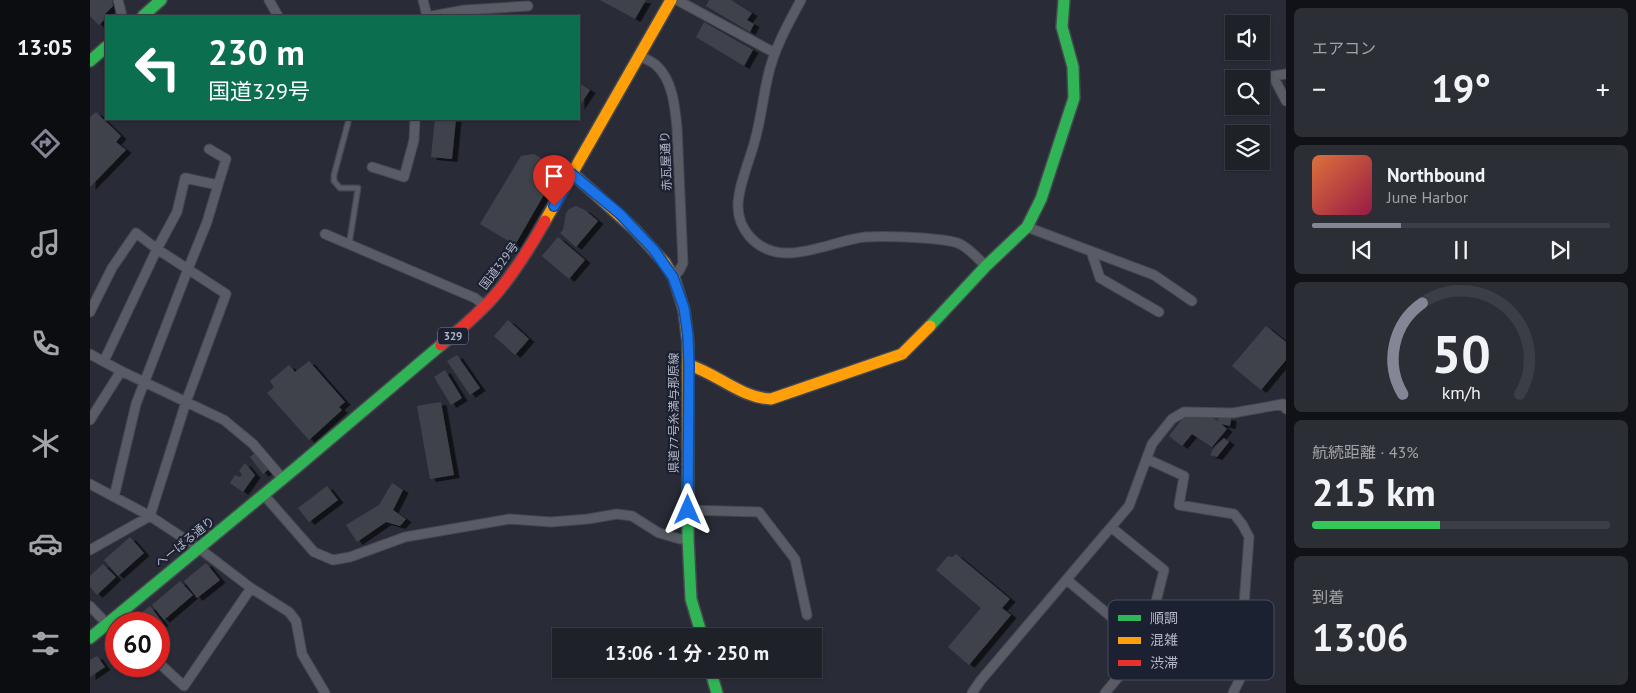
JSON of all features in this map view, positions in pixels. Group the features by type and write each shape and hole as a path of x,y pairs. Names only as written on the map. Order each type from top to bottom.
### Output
{"main road":[{"path":"143,15 162,0"},
{"name":"国道329号","path":"298,467 445,342 485,306 504,284 532,244 671,0"},
{"path":"689,365 708,372 761,399 771,398 888,360 902,354 909,348 986,266 1027,227 1041,198 1074,98 1073,67 1062,27 1064,0"},
{"path":"90,60 105,48"},
{"name":"県道77号糸満与那原線","path":"572,174 620,214 654,250 673,277 684,308 688,336 689,365 688,538 691,599 700,628"},
{"name":"へーばる通り","path":"127,612 298,467"},
{"name":"へーばる通り","path":"90,638 105,628"},
{"path":"713,678 717,693"}],"street":[{"path":"118,0 122,15"},
{"path":"269,0 277,15"},
{"path":"423,0 427,15"},
{"path":"677,0 776,52"},
{"path":"801,0 784,32 768,76 757,136 738,205 742,227 752,239 775,252 800,253 863,237 880,236 945,240 958,243 969,249 986,266"},
{"path":"438,15 465,10 528,6"},
{"name":"赤瓦屋通り","path":"640,56 655,64 661,71 674,106 677,128 682,263 679,271 673,277"},
{"path":"1286,74 1273,76 1286,101"},
{"path":"372,167 404,177 414,140 415,120"},
{"path":"114,497 136,404 208,222 226,159 209,149"},
{"path":"104,361 157,249 177,212 185,178 218,185"},
{"path":"1027,227 1154,275 1192,301"},
{"path":"90,312 112,268 136,233 226,294 186,402 150,516 90,550"},
{"path":"326,234 475,298 485,306"},
{"path":"1091,251 1100,278 1159,312"},
{"path":"90,354 121,371 224,420 253,444 283,480"},
{"path":"90,420 121,371"},
{"path":"972,693 1129,506 1152,444 1172,418 1184,412 1233,413 1283,404 1286,409"},
{"path":"1147,459 1184,476 1179,506 1234,514 1242,524 1249,537 1244,600"},
{"path":"90,484 150,516 200,549 251,588 290,612 296,621 302,654 325,693"},
{"path":"264,495 314,552 332,560 350,557 405,537 510,519 551,522 617,514 632,516 659,533 680,539 688,538"},
{"path":"688,510 759,512 795,560 807,615"},
{"path":"1112,528 1164,570 1156,600"},
{"path":"1067,580 1108,614"},
{"path":"170,673 184,686 251,588"},
{"path":"90,606 105,616"},
{"path":"1105,693 1116,680"},
{"path":"1233,693 1240,680"}],"lane":[{"path":"349,245 358,188 340,188 334,181 334,175 350,120"}],"building":[{"path":"90,0 112,0 113,6 105,14 105,19 99,25 90,16"},
{"path":"600,0 646,0 635,19"},
{"path":"709,0 731,0 752,13 747,20 754,24 750,32 706,6"},
{"path":"704,22 753,50 744,66 696,37"},
{"path":"580,84 590,90 580,105"},
{"path":"96,112 121,136 116,142 126,150 90,187 90,117"},
{"path":"435,120 456,120 452,159 431,157"},
{"path":"534,154 548,162 554,177 515,245 480,224 521,156"},
{"path":"576,206 585,210 598,221 576,247 560,233 563,230 566,213 569,209"},
{"path":"558,237 585,260 569,279 542,256"},
{"path":"508,320 529,339 515,355 494,336"},
{"path":"1266,326 1286,342 1286,360 1261,390 1232,366"},
{"path":"457,355 480,388 470,395 447,361"},
{"path":"309,361 345,402 339,407 342,410 309,440 267,393 274,387 270,381 289,365 295,372"},
{"path":"445,370 462,398 451,405 434,377"},
{"path":"441,402 454,475 430,479 417,406"},
{"path":"1212,417 1219,422 1217,419 1224,417 1231,418 1231,420 1230,426 1221,424 1227,429 1212,447 1192,434 1182,446 1169,436 1183,418"},
{"path":"1224,438 1229,442 1217,457 1210,455 1215,446"},
{"path":"256,452 269,469 263,474 250,457"},
{"path":"245,463 255,475 243,492 230,483 235,475 240,477 242,474 239,471"},
{"path":"392,483 403,490 393,510 406,519 400,526 386,522 357,542 346,525 379,505"},
{"path":"327,486 338,500 309,522 298,508"},
{"path":"130,537 144,553 118,576 104,560"},
{"path":"956,554 1010,599 1002,608 1011,615 969,665 948,647 981,608 936,570 948,556 952,557"},
{"path":"206,563 220,580 197,598 184,581"},
{"path":"103,564 116,577 97,595 90,587 90,576"},
{"path":"180,581 193,595 170,615 170,612 158,612 152,605"},
{"path":"150,606 155,612 143,612"},
{"path":"97,656 105,667 90,677 90,660"}],"traffic: fast":[{"path":"144,15 161,0"},
{"path":"930,326 986,266 1027,227 1041,199 1074,98 1073,67 1062,27 1064,0"},
{"path":"90,61 105,48"},
{"path":"90,638 441,345"},
{"path":"688,474 688,538 691,599 700,628"},
{"path":"713,678 717,693"}],"traffic: slow":[{"path":"545,221 671,0"},
{"path":"572,173 634,229 665,263 674,278 684,310 688,343 688,474"},
{"path":"689,365 750,395 771,399 902,354 930,326"}],"traffic: jam":[{"path":"441,345 494,297 525,255 545,221"}],"route":[{"path":"554,206 572,174 620,214 654,250 673,277 684,308 688,336 688,510"}]}
